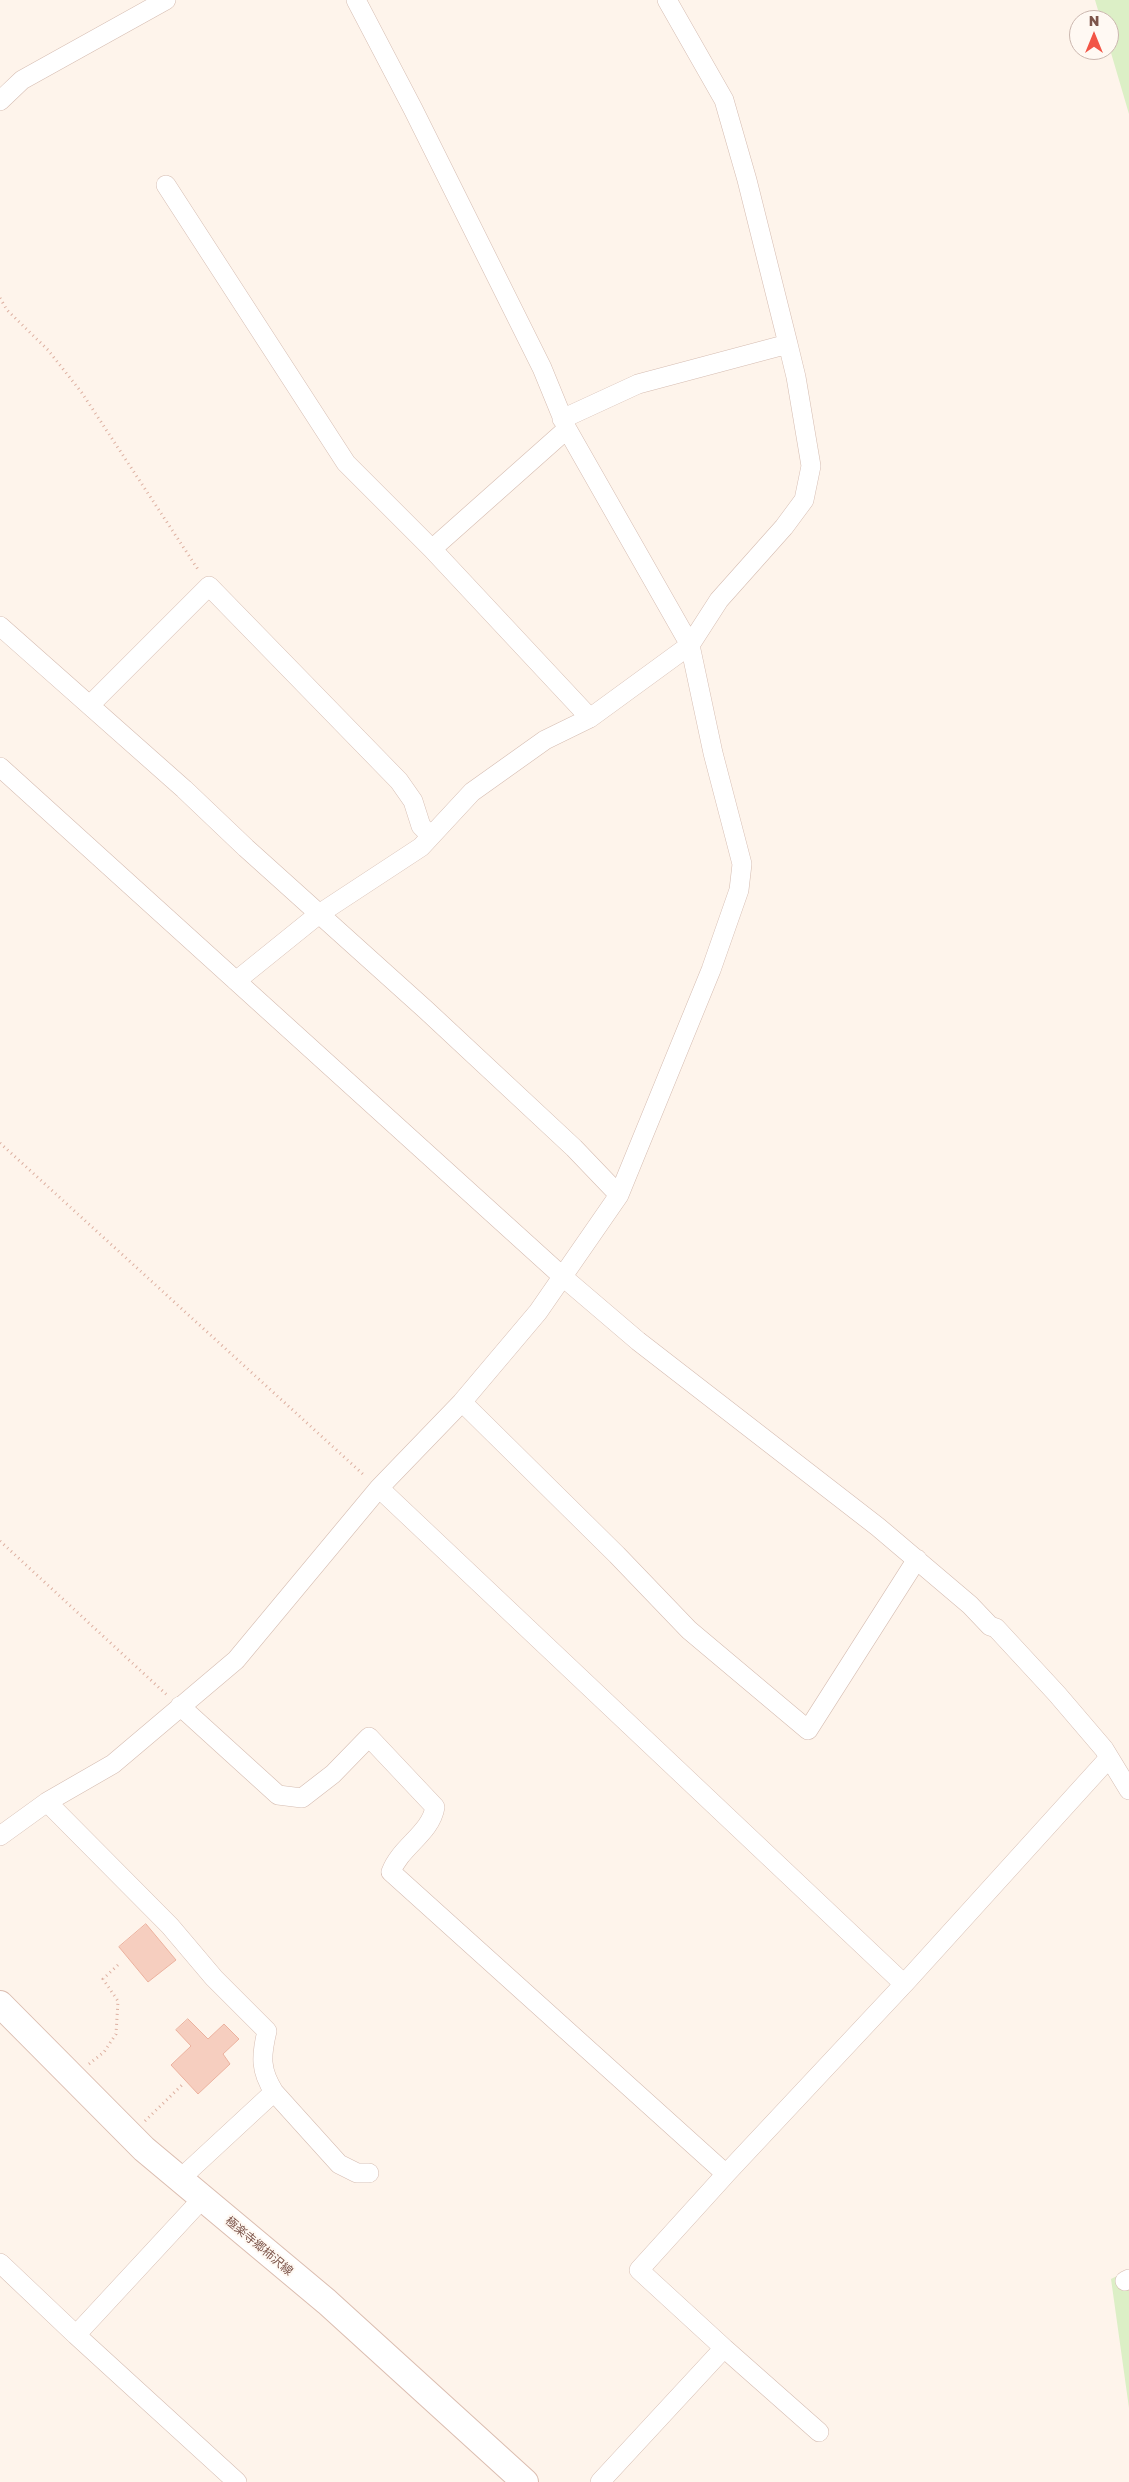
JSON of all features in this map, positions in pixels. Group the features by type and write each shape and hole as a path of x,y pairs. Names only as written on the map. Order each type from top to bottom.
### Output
{"main road":[{"name":"極楽寺郷柿沢線","path":"0,2004 130,2135 202,2199 334,2308 525,2482"}],"street":[{"path":"0,101 22,80 166,0"},
{"path":"0,1836 47,1802 113,1764 236,1660 379,1488 462,1402 538,1312 619,1195 711,970 739,890 742,864 712,753 690,646 565,424 542,368 418,118 356,0"},
{"path":"236,981 320,914 421,847 472,792 545,740 590,718 690,646 720,600 784,528 804,500 811,466 796,376 747,180 724,100 667,0"},
{"path":"166,185 346,463 432,549 590,718"},
{"path":"432,549 565,424 638,384 788,344"},
{"path":"90,705 209,586 399,781 413,801 421,826 431,836"},
{"path":"0,626 320,914 574,1148 619,1195"},
{"path":"0,767 563,1278 638,1341 740,1418 917,1559 970,1605 990,1626 996,1628 1057,1694 1104,1749 1129,1790"},
{"path":"462,1402 617,1555 689,1630 808,1730 917,1559"},
{"path":"379,1488 904,1984"},
{"path":"180,1706 278,1795 302,1798 333,1774 369,1737 435,1807 433,1818 396,1860 391,1872 726,2174"},
{"path":"819,2432 639,2270 904,1984 1108,1758"},
{"path":"47,1802 170,1926 214,1978 267,2032 261,2056 267,2082 274,2092 339,2164 358,2173 369,2173"},
{"path":"180,2179 274,2092"},
{"path":"76,2335 202,2199"},
{"path":"0,2263 236,2482"},
{"path":"600,2482 724,2348"}],"path":[{"path":"0,298 7,310 48,350 82,393 209,586"},
{"path":"0,1143 379,1488"},
{"path":"0,1541 180,1706"},
{"path":"72,2077 104,2052 116,2034 118,2001 103,1979 119,1964"},
{"path":"130,2135 182,2085"}],"green space":[{"path":"1095,0 1129,0 1129,114 1113,60 1119,60 1119,10 1098,10"},
{"path":"1129,2270 1129,2408 1111,2279"}],"building":[{"path":"146,1924 176,1960 148,1982 119,1947"},
{"path":"188,2019 208,2039 224,2024 239,2039 223,2054 230,2064 198,2094 171,2065 191,2046 176,2030"}]}
